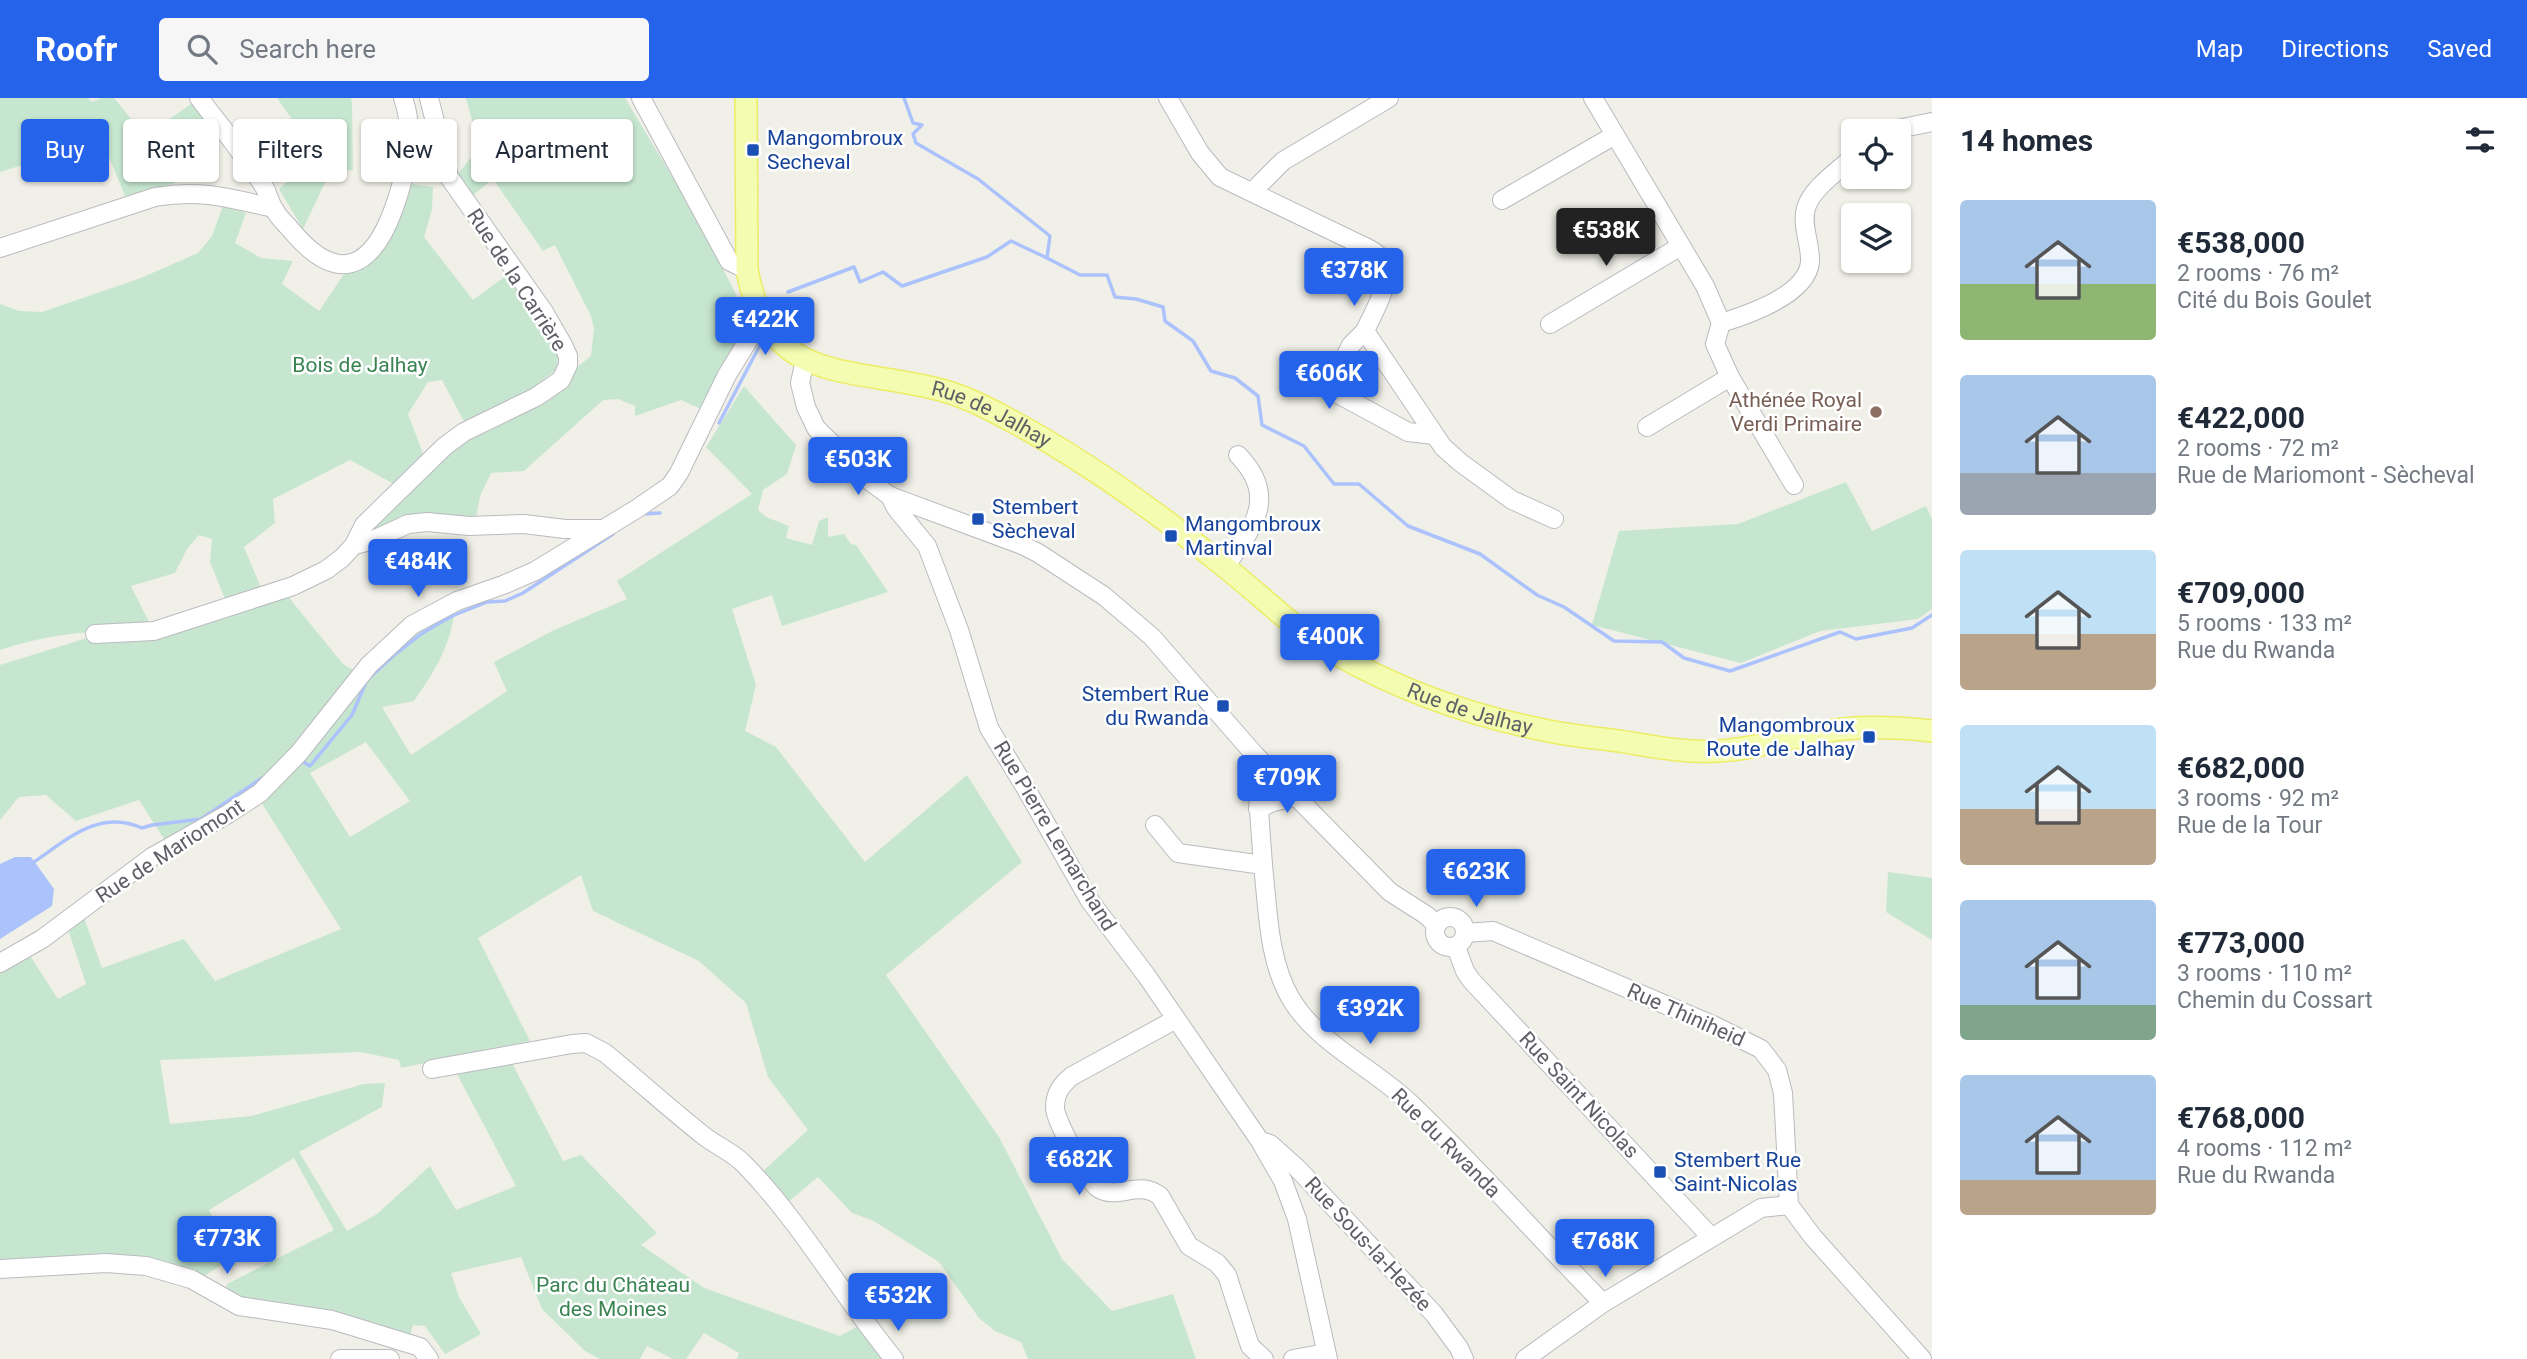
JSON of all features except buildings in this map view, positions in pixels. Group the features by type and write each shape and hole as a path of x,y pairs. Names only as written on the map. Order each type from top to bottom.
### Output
{"main road":[{"name":"Rue de Jalhay","path":"746,98 747,270 751,294 762,318 779,342 806,359 835,371 936,388 980,405 1093,470 1225,567 1301,630 1378,676 1461,708 1545,731 1686,752 1721,751 1864,727 1932,731"}],"street":[{"path":"199,98 265,187 273,208 305,247 320,258 342,265 364,257 377,243 388,224 402,184 409,147 406,105 403,98"},
{"name":"Rue de la Carrière","path":"94,634 154,631 293,586 326,570 354,545 364,525 445,446 464,432 561,380 568,365 564,345 544,312 449,177 429,98"},
{"path":"641,98 729,261 747,270"},
{"path":"1168,98 1210,166 1220,177 1374,251 1383,261 1386,273 1384,286 1365,331 1351,345 1330,386 1338,394 1408,432 1434,435"},
{"path":"1252,192 1283,161 1389,98"},
{"path":"1593,98 1704,286 1721,323 1715,344 1730,377 1794,485"},
{"path":"1911,126 1932,122"},
{"path":"1502,200 1615,135"},
{"path":"1721,323 1749,315 1783,296 1795,288 1805,276 1810,262 1805,209 1812,196 1841,168"},
{"path":"0,248 155,197 181,192 205,193 273,208"},
{"path":"1550,324 1681,246"},
{"name":"Rue de Mariomont","path":"0,963 42,939 152,857 260,793 299,753 369,665 412,625 457,601 535,571 670,486 680,473 727,375 762,318"},
{"path":"1365,331 1434,435 1461,463 1512,500 1554,519"},
{"name":"Rue Pierre Lemarchand","path":"806,359 800,383 806,407 816,428 871,482 890,496 896,508 927,546 959,630 972,680 989,728 1090,901 1176,1019 1259,1140 1283,1181 1297,1219 1327,1356"},
{"path":"1647,427 1730,377"},
{"path":"1225,567 1244,540 1256,515 1260,496 1258,479 1238,455"},
{"path":"890,496 1022,545 1104,596 1152,637 1255,755 1391,892 1437,925 1435,935 1440,945 1451,948 1461,940"},
{"path":"354,545 371,541 408,524 524,524 565,529 603,529"},
{"name":"Rue du Rwanda","path":"1255,755 1263,865 1278,970 1293,1002 1324,1036 1409,1102 1603,1303"},
{"path":"1258,809 1273,802 1296,797"},
{"path":"1155,825 1178,853 1263,865"},
{"name":"Rue Thiniheid","path":"1461,940 1493,931 1715,1026 1760,1049 1776,1070 1783,1093 1789,1205"},
{"name":"Rue Saint Nicolas","path":"1461,940 1465,971 1471,980 1712,1237"},
{"path":"1176,1019 1072,1076 1060,1086 1055,1111 1090,1181 1109,1192 1133,1188 1154,1192 1160,1196 1189,1247 1217,1263 1227,1275 1250,1346 1264,1359"},
{"path":"432,1069 572,1044 586,1043 605,1053 707,1138 744,1164 794,1224 894,1359"},
{"name":"Rue Sous-la-Hezée","path":"1259,1140 1270,1144 1297,1168 1408,1286 1434,1314 1464,1359"},
{"path":"1525,1359 1603,1303 1761,1208 1789,1205 1813,1237 1922,1359"},
{"path":"0,1269 106,1264 146,1266 191,1279 239,1306 332,1321 420,1347 429,1359"},
{"path":"1293,1359 1327,1356"},
{"path":"340,1359 390,1359"}],"green space":[{"path":"0,98 88,98 92,102 101,98 114,98 131,119 123,119 123,182 175,183 125,196 109,157 109,119 21,119 21,165 0,172"},
{"path":"277,98 351,98 353,170 347,171 347,119 292,119"},
{"path":"466,98 625,98 692,210 748,317 701,409 681,400 635,416 635,406 618,399 603,400 524,471 491,473 480,496 476,519 400,516 351,562 286,594 343,664 355,671 415,625 455,609 450,635 441,657 414,701 382,707 411,755 507,691 494,662 552,631 627,599 617,581 752,494 706,447 744,386 796,445 787,474 763,490 758,510 766,517 789,526 786,538 812,545 819,521 828,517 828,537 844,534 851,544 856,545 888,592 782,626 772,595 732,609 756,685 745,731 776,747 865,862 967,775 1022,862 886,975 999,1137 1062,1259 1112,1311 1173,1294 1196,1359 1028,1359 1021,1342 995,1331 979,1318 939,1262 872,1220 852,1213 818,1177 787,1203 761,1173 808,1130 768,1077 746,1003 699,961 593,911 581,875 478,938 530,1041 401,1068 399,1060 361,1052 160,1060 170,1124 251,1116 364,1084 385,1083 382,1107 299,1152 347,1231 377,1214 430,1166 456,1210 516,1186 457,1074 511,1061 563,1161 581,1155 657,1233 641,1245 704,1288 840,1336 864,1323 890,1359 737,1359 739,1353 704,1333 686,1359 673,1359 647,1346 640,1359 600,1359 585,1351 542,1309 521,1257 451,1273 459,1297 481,1334 445,1354 425,1326 413,1325 409,1340 226,1292 227,1284 334,1230 294,1158 209,1210 233,1257 200,1279 0,1261 0,969 27,951 58,999 86,984 67,926 83,915 102,968 184,939 215,981 341,929 251,786 210,821 166,842 139,800 76,821 46,795 19,797 0,820 0,665 87,638 141,638 134,629 99,631 50,637 0,650 0,304 19,311 42,312 141,278 198,253 212,236 223,206 246,213 235,243 261,258 293,261 282,284 319,311 344,274 365,268 381,252 393,230 409,184 433,187 432,209 424,237 473,300 507,275 553,342 558,354 557,369 526,393 465,423 442,380 428,382 408,414 424,456 394,484 350,460 273,499 275,523 244,547 261,588 225,599 210,562 212,539 199,535 187,549 175,573 131,586 151,626 314,573 396,503 452,450 551,398 567,386 575,369 591,356 594,329 591,316 555,245 543,251 495,182 633,182 633,119 472,119","holes":["366,742 410,801 350,837 310,773"]},
{"path":"194,102 206,119 170,119"},
{"path":"471,157 471,182 489,182 472,196 463,186 458,174"},
{"path":"287,182 325,182 303,229 279,189"},
{"path":"1846,482 1872,531 1926,506 1932,519 1932,609 1918,619 1820,631 1741,663 1592,625 1619,531 1738,524"},
{"path":"1888,872 1932,878 1932,940 1886,912"}],"water":[{"path":"15,857 31,857 54,889 52,906 0,939 0,864"}],"waterway":[{"path":"904,98 913,123 922,125 913,134 916,143 978,179 1050,236 1047,258 1080,275 1107,275 1115,297 1136,299 1163,307 1165,321 1193,341 1211,371 1235,378 1258,396 1262,425 1304,446 1334,484 1359,484 1408,526 1480,554 1537,595 1564,607 1614,641 1662,642 1684,658 1730,671 1840,632 1856,639 1912,628 1932,615"},
{"path":"788,292 854,267 860,282 883,272 902,286 987,257 1011,241 1047,258"},
{"path":"719,423 760,345"},
{"path":"642,514 660,513"},
{"path":"302,761 310,766 352,715 367,680 421,634 452,616 487,602 505,601 523,593 613,534"},
{"path":"31,864 70,837 97,825 111,822 142,828 201,819 262,778"}],"place":[{"name":"Mangombroux Secheval","path":"753,150"},
{"name":"Athénée Royal Verdi Primaire","path":"1876,412"},
{"name":"Stembert Sècheval","path":"978,519"},
{"name":"Mangombroux Martinval","path":"1171,536"},
{"name":"Stembert Rue du Rwanda","path":"1223,706"},
{"name":"Mangombroux Route de Jalhay","path":"1869,737"},
{"name":"Stembert Rue Saint-Nicolas","path":"1660,1172"}],"park label":[{"name":"Bois de Jalhay","path":"360,365"},
{"name":"Parc du Château des Moines","path":"613,1297"}]}
